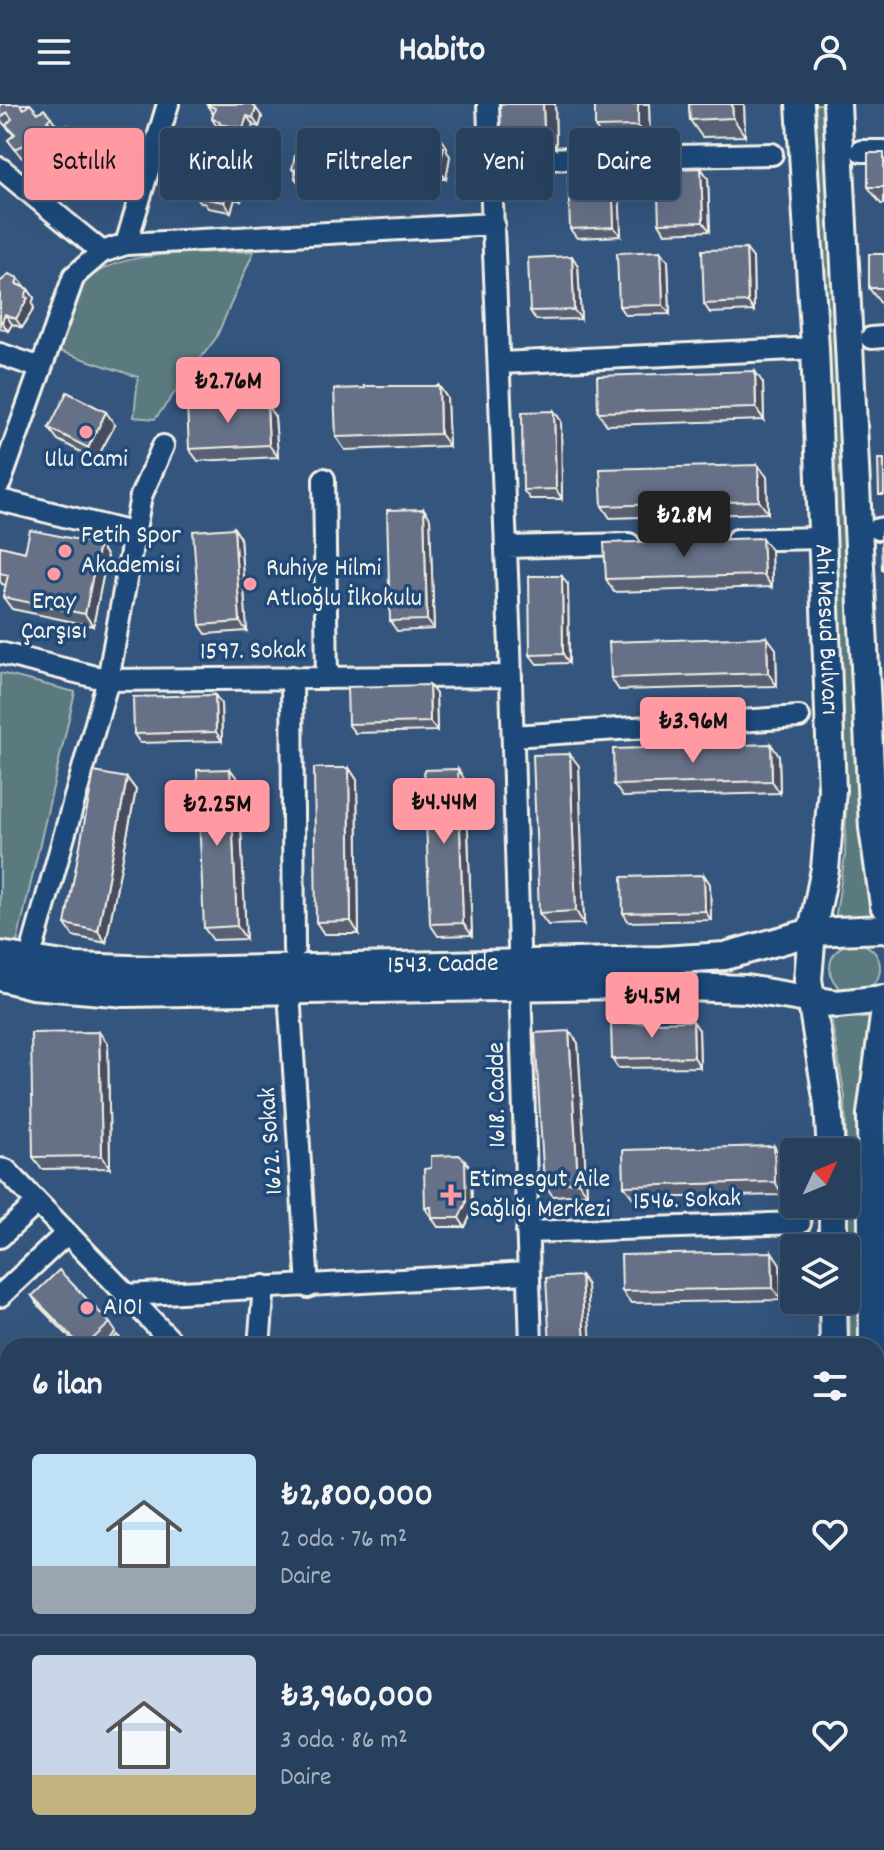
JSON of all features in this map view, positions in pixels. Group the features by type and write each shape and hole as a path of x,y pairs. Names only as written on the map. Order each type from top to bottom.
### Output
{"main road":[{"name":"Ahi Mesud Bulvarı","path":"800,104 815,348 832,790 825,869 812,932 808,979 828,1104 830,1138"},
{"name":"Ahi Mesud Bulvarı","path":"837,104 873,828 884,905"},
{"name":"1543. Cadde","path":"0,977 32,985 126,993 289,992 704,958 812,932 884,929"},
{"name":"1543. Cadde","path":"0,955 76,967 521,975 719,988 837,1004 884,999"},
{"path":"873,1338 871,1124 884,1017"},
{"path":"833,1314 834,1338"}],"street":[{"path":"126,244 168,104"},
{"name":"1618. Cadde","path":"488,104 489,128"},
{"path":"861,151 884,151"},
{"path":"553,159 772,154"},
{"path":"0,168 102,252"},
{"name":"1618. Cadde","path":"492,200 511,676 531,1338"},
{"path":"0,483 74,276 102,252 126,244 494,224"},
{"path":"500,363 815,348"},
{"path":"0,354 41,368"},
{"path":"34,943 108,680 141,496 163,446"},
{"path":"324,479 327,677"},
{"path":"0,500 132,533"},
{"path":"711,541 821,538"},
{"path":"506,547 648,543"},
{"name":"1597. Sokak","path":"0,653 108,680 511,676"},
{"path":"292,677 294,949"},
{"path":"513,736 799,717"},
{"name":"1622. Sokak","path":"289,992 308,1287"},
{"path":"0,1169 6,1170 168,1338"},
{"path":"0,1237 37,1203"},
{"name":"1546. Sokak","path":"527,1232 800,1223"},
{"path":"0,1296 67,1233"},
{"path":"127,1295 528,1273"},
{"path":"260,1338 264,1286"}],"green space":[{"path":"813,104 826,104 835,233 857,771 872,921 835,920 845,856 846,808"},
{"path":"254,251 216,338 155,419 134,417 138,377 56,350 77,297 86,282 100,271 118,263 165,254"},
{"path":"0,673 75,692 16,947 0,943"},
{"path":"855,943 873,950 880,968 873,986 855,993 837,986 830,968 837,950"},
{"path":"831,1017 871,1018 860,1090 861,1338 850,1338 849,1314 860,1314 860,1234 848,1234 847,1218 860,1218 860,1138 846,1138 845,1097"}],"building":[{"path":"0,104 19,104 24,109 30,104 38,113 44,109 51,117 47,121 58,128 24,128 24,145 15,149 8,140 15,134 6,125 12,119 7,112 0,118"},
{"path":"251,104 256,108 253,118 247,116 243,128 219,124 220,121 212,119 215,108 207,105"},
{"path":"500,104 543,104 544,128 501,128"},
{"path":"595,104 638,104 638,126 595,127"},
{"path":"689,104 732,104 733,118 690,120"},
{"path":"440,138 441,147 444,147 440,165"},
{"path":"297,146 297,178 296,170 292,169"},
{"path":"868,153 884,153 884,187 868,187"},
{"path":"701,168 703,222 659,223 658,200 680,200 680,169"},
{"path":"568,175 569,200 613,200 614,227 570,229"},
{"path":"746,249 748,302 704,304 702,250"},
{"path":"661,251 663,305 619,306 617,253"},
{"path":"869,254 884,254 884,288 869,288"},
{"path":"572,256 574,310 530,311 528,258"},
{"path":"9,274 18,278 16,284 28,289 25,297 28,298 16,319 5,314 2,322 0,282"},
{"path":"755,371 756,408 598,412 597,376"},
{"path":"439,386 440,434 336,437 334,389"},
{"path":"67,392 106,412 88,448 49,428"},
{"path":"259,400 259,405 267,405 269,445 189,449 187,404"},
{"path":"554,411 556,489 523,490 522,412"},
{"path":"878,459 884,459 884,495 879,495"},
{"path":"758,465 759,501 602,506 600,469"},
{"path":"424,509 427,620 390,621 387,510"},
{"path":"234,528 240,622 200,625 193,531"},
{"name":"Eray Çarşısı","path":"30,530 99,544 85,614 3,597 8,575 0,573 0,546 25,552"},
{"path":"881,533 884,533 884,570 882,570"},
{"path":"762,538 764,575 606,579 604,543"},
{"path":"529,576 562,576 563,654 530,655"},
{"path":"767,637 768,673 611,678 609,642"},
{"path":"429,685 430,722 348,724 347,687"},
{"path":"215,695 216,732 134,734 133,697"},
{"path":"771,744 772,781 614,785 613,749"},
{"path":"570,754 576,911 539,913 533,755"},
{"path":"314,768 349,768 351,921 316,922"},
{"path":"230,769 237,926 204,928 197,770"},
{"path":"458,769 463,923 430,924 424,770"},
{"path":"94,772 127,778 98,931 65,924"},
{"path":"704,875 705,911 623,913 622,877"},
{"path":"693,1021 694,1057 612,1059 611,1023"},
{"path":"569,1031 578,1182 544,1184 535,1033"},
{"path":"99,1032 102,1156 33,1157 31,1033"},
{"path":"774,1146 775,1182 624,1186 623,1150"},
{"name":"Etimesgut Aile Sağlığı Merkezi","path":"459,1155 465,1160 466,1203 459,1218 432,1218 431,1207 425,1208 424,1169 431,1168 431,1156"},
{"path":"772,1252 773,1288 622,1291 621,1255"},
{"path":"59,1270 110,1323 94,1338 73,1338 32,1296"},
{"path":"581,1276 585,1338 550,1338 546,1278"}],"place":[{"name":"Ulu Cami","path":"86,432"},
{"name":"Fetih Spor Akademisi","path":"65,551"},
{"name":"Eray Çarşısı","path":"54,574"},
{"name":"Ruhiye Hilmi Atlıoğlu İlkokulu","path":"250,584"},
{"name":"Etimesgut Aile Sağlığı Merkezi","path":"451,1195"},
{"name":"A101","path":"87,1308"}]}
